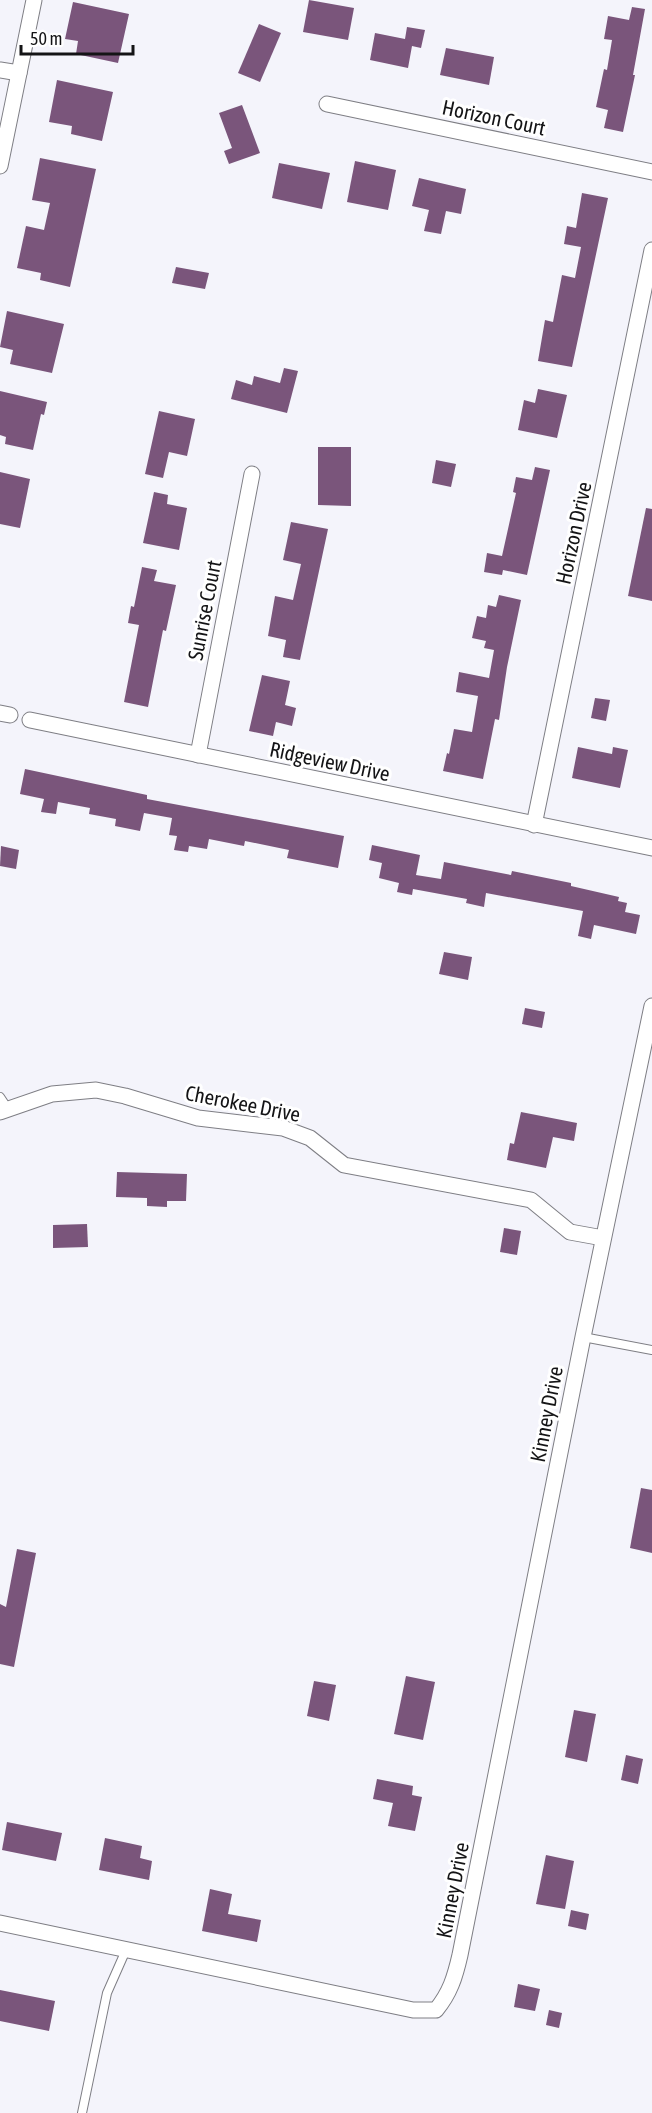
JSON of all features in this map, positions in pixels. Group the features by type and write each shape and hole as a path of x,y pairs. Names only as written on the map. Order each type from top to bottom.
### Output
{"street":[{"path":"0,166 34,0"},
{"path":"0,69 19,73"},
{"name":"Horizon Court","path":"327,104 652,172"},
{"name":"Horizon Drive","path":"534,825 652,250"},
{"name":"Sunrise Court","path":"198,755 252,474"},
{"name":"Ridgeview Drive","path":"30,720 652,848"},
{"name":"Kinney Drive","path":"0,1923 413,2010 436,2010 446,1997 453,1983 460,1955 603,1238 652,1006"},
{"name":"Cherokee Drive","path":"3,1106 52,1094 96,1090 125,1096 198,1118 283,1128 310,1138 344,1165 531,1200 570,1232 603,1238"}],"lane":[{"name":"Ridgeview Drive","path":"5,714 30,720"},
{"path":"583,1337 652,1350"},
{"path":"82,2113 107,1993 126,1950"}],"building":[{"path":"309,0 354,8 348,40 303,32"},
{"path":"73,2 129,14 118,63 76,54 78,41 65,39"},
{"path":"632,7 645,9 623,132 604,128 608,110 596,107 604,69 607,70 612,40 604,39 608,16 629,20"},
{"path":"259,24 281,33 260,82 238,73"},
{"path":"407,27 425,30 421,48 412,46 408,68 370,60 375,33 405,39"},
{"path":"446,48 494,57 489,85 440,75"},
{"path":"57,80 113,92 102,141 71,134 72,126 49,122"},
{"path":"242,105 260,153 229,164 224,151 232,148 219,113"},
{"path":"40,158 96,169 70,287 40,280 41,273 17,268 26,226 44,230 50,203 32,200"},
{"path":"355,161 396,170 388,210 347,202"},
{"path":"279,163 330,173 322,209 272,198"},
{"path":"419,178 466,189 461,214 446,211 441,234 424,231 429,210 412,206"},
{"path":"582,193 608,198 572,367 538,361 545,320 553,322 562,275 575,278 581,247 564,244 567,226 576,228"},
{"path":"176,267 209,273 205,289 172,283"},
{"path":"7,311 64,324 52,373 10,364 13,350 0,347"},
{"path":"284,368 298,371 287,413 231,399 236,380 252,385 254,376 280,383"},
{"path":"538,389 567,395 557,438 518,430 524,400 535,403"},
{"path":"0,391 47,402 44,415 41,414 33,450 5,444 6,437 0,435"},
{"path":"159,411 195,419 187,456 169,452 163,478 145,474"},
{"path":"318,447 351,447 351,506 318,505"},
{"path":"436,460 456,464 451,487 432,483"},
{"path":"535,467 550,470 527,575 503,570 502,575 484,572 487,553 502,556 516,493 513,492 516,477 532,480"},
{"path":"0,472 30,479 20,528 0,524"},
{"path":"154,492 168,495 167,504 187,508 179,550 143,543"},
{"path":"646,508 652,509 652,601 628,596"},
{"path":"291,522 328,529 300,660 283,657 286,640 268,636 275,596 293,600 301,564 283,560"},
{"path":"142,567 157,570 154,581 176,585 166,631 163,630 148,707 124,702 139,625 128,623 131,606 134,607"},
{"path":"499,595 521,600 499,720 495,719 483,779 443,771 454,729 472,732 478,696 456,692 459,672 489,678 494,650 484,648 486,641 472,638 477,616 486,618 488,605 496,607"},
{"path":"262,675 290,681 285,705 296,708 292,726 276,722 273,736 249,731"},
{"path":"595,698 610,700 606,721 591,718"},
{"path":"578,747 612,754 613,747 628,750 620,788 572,778"},
{"path":"25,769 147,795 147,799 344,836 338,868 287,858 289,850 245,841 244,846 209,839 207,849 189,846 188,852 174,850 177,836 169,835 172,818 144,813 140,831 115,826 116,819 89,814 90,808 58,802 56,814 41,812 44,799 20,794"},
{"path":"372,845 420,855 416,875 441,879 444,862 511,875 512,871 571,883 571,886 619,897 618,901 627,903 625,912 640,915 636,934 594,925 591,939 578,936 583,911 486,893 484,907 466,903 467,899 413,889 412,895 397,892 399,883 379,878 382,863 369,860"},
{"path":"1,846 19,850 16,869 0,866"},
{"path":"444,952 472,957 468,980 439,974"},
{"path":"525,1008 545,1012 542,1028 522,1024"},
{"path":"521,1112 577,1123 574,1141 553,1137 546,1168 507,1160 510,1143 514,1144"},
{"path":"117,1172 187,1174 186,1201 167,1201 167,1207 147,1206 147,1198 116,1197"},
{"path":"87,1224 88,1247 53,1248 53,1225"},
{"path":"504,1228 521,1231 517,1255 500,1252"},
{"path":"641,1488 652,1490 652,1553 630,1548"},
{"path":"17,1549 36,1553 14,1667 0,1664 0,1604 6,1607"},
{"path":"406,1676 435,1682 423,1740 394,1734"},
{"path":"314,1681 336,1685 329,1721 307,1716"},
{"path":"574,1710 596,1714 587,1762 565,1757"},
{"path":"626,1755 643,1759 638,1784 621,1780"},
{"path":"377,1779 413,1786 412,1795 422,1797 415,1831 388,1826 393,1803 373,1799"},
{"path":"7,1822 62,1833 56,1861 2,1850"},
{"path":"105,1838 142,1846 140,1858 152,1861 149,1880 99,1870"},
{"path":"546,1855 574,1861 565,1909 536,1904"},
{"path":"210,1889 232,1894 228,1914 261,1920 257,1942 202,1931"},
{"path":"571,1910 589,1914 586,1930 568,1926"},
{"path":"518,1984 540,1989 535,2011 514,2007"},
{"path":"0,1990 55,2001 49,2031 0,2021"},
{"path":"549,2010 562,2013 559,2028 546,2025"}]}
